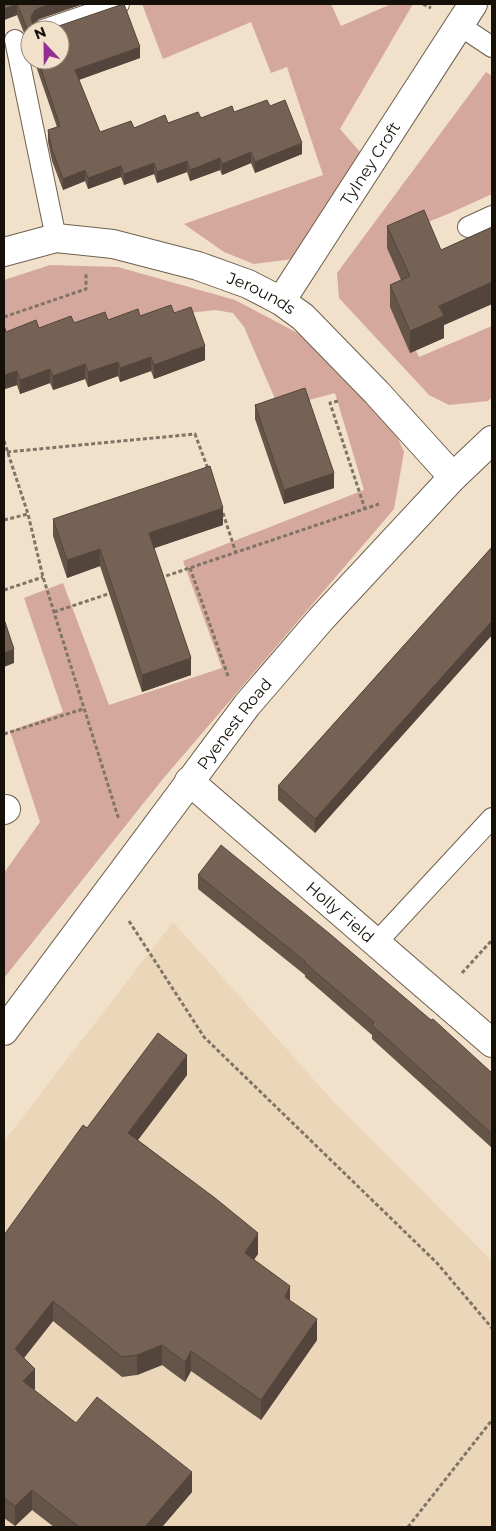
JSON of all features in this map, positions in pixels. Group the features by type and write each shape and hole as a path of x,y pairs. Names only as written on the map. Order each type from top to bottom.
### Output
{"street":[{"name":"Tylney Croft","path":"281,301 466,14"},
{"name":"Jerounds","path":"4,252 56,238 113,244 198,266 248,284 281,301 303,317 377,393 453,477"},
{"name":"Pyenest Road","path":"4,1031 247,705 321,620 453,477 492,440"},
{"name":"Holly Field","path":"189,781 492,1043"}],"lane":[{"path":"70,21 119,4"},
{"name":"Tylney Croft","path":"466,14 492,47"},
{"path":"16,39 56,238"},
{"path":"468,227 492,216"},
{"path":"377,942 492,818"}],"path":[{"path":"4,316 86,289 87,241"},
{"path":"330,403 365,508"},
{"path":"7,452 196,434 208,470"},
{"path":"4,441 28,514 43,577 83,709 132,859"},
{"path":"154,580 382,502"},
{"path":"221,507 236,553"},
{"path":"4,520 28,514"},
{"path":"190,568 228,678 247,705"},
{"path":"4,590 43,577"},
{"path":"54,612 117,592"},
{"path":"4,734 83,709"},
{"path":"109,889 204,1037 437,1263 492,1328"},
{"path":"440,997 492,940"},
{"path":"408,1527 492,1420"}],"shaded area":[{"path":"142,4 331,4 341,26 391,4 413,4 340,129 361,153 293,259 254,264 224,252 184,224 323,175 287,67 271,73 251,22 163,59"},
{"path":"486,72 492,76 492,194 390,237 412,286 390,294 419,357 492,326 492,397 488,401 449,405 429,395 339,298 337,273"},
{"path":"50,265 118,267 235,300 309,339 390,420 404,452 394,509 162,780 4,978 4,873 40,822 10,731 63,712 24,598 63,583 109,705 222,668 183,561 364,490 335,393 279,408 244,327 233,313 215,310 4,334 4,280"},
{"path":"173,922 334,1102 492,1261 492,1527 4,1527 4,1141"}],"building":[{"path":"4,4 17,4 4,9"},
{"path":"17,4 51,4 34,11 32,20 24,20"},
{"path":"124,4 140,47 75,70 100,132 131,121 134,128 165,115 168,123 198,112 201,118 232,106 234,112 267,100 270,106 285,100 302,143 255,162 251,152 222,164 220,158 190,170 187,161 157,172 154,163 124,174 121,166 88,178 85,170 63,179 52,150 48,130 60,126 41,70 70,70 70,22"},
{"path":"424,210 441,250 492,227 492,282 439,306 444,316 410,331 390,285 410,276 387,226"},
{"path":"171,305 174,313 191,307 205,346 154,365 151,357 120,368 118,362 88,372 85,364 53,376 50,369 20,380 17,371 5,375 4,325 6,332 36,320 39,328 71,316 74,323 105,312 108,320 138,309 140,316"},
{"path":"305,388 334,473 284,490 255,405"},
{"path":"210,466 223,508 149,533 191,658 142,675 100,549 67,560 53,519"},
{"path":"492,547 492,621 315,819 278,786"},
{"path":"4,619 14,649 4,653"},
{"path":"221,845 431,1020 433,1019 492,1073 492,1134 372,1025 374,1022 306,962 198,875"},
{"path":"158,1033 187,1055 128,1133 215,1198 258,1233 245,1253 290,1286 285,1297 317,1319 261,1400 191,1351 185,1362 162,1345 137,1355 122,1357 53,1301 15,1349 35,1369 23,1381 76,1423 97,1397 192,1472 145,1527 79,1527 32,1490 15,1506 4,1498 4,1235 83,1125 87,1128"}]}
